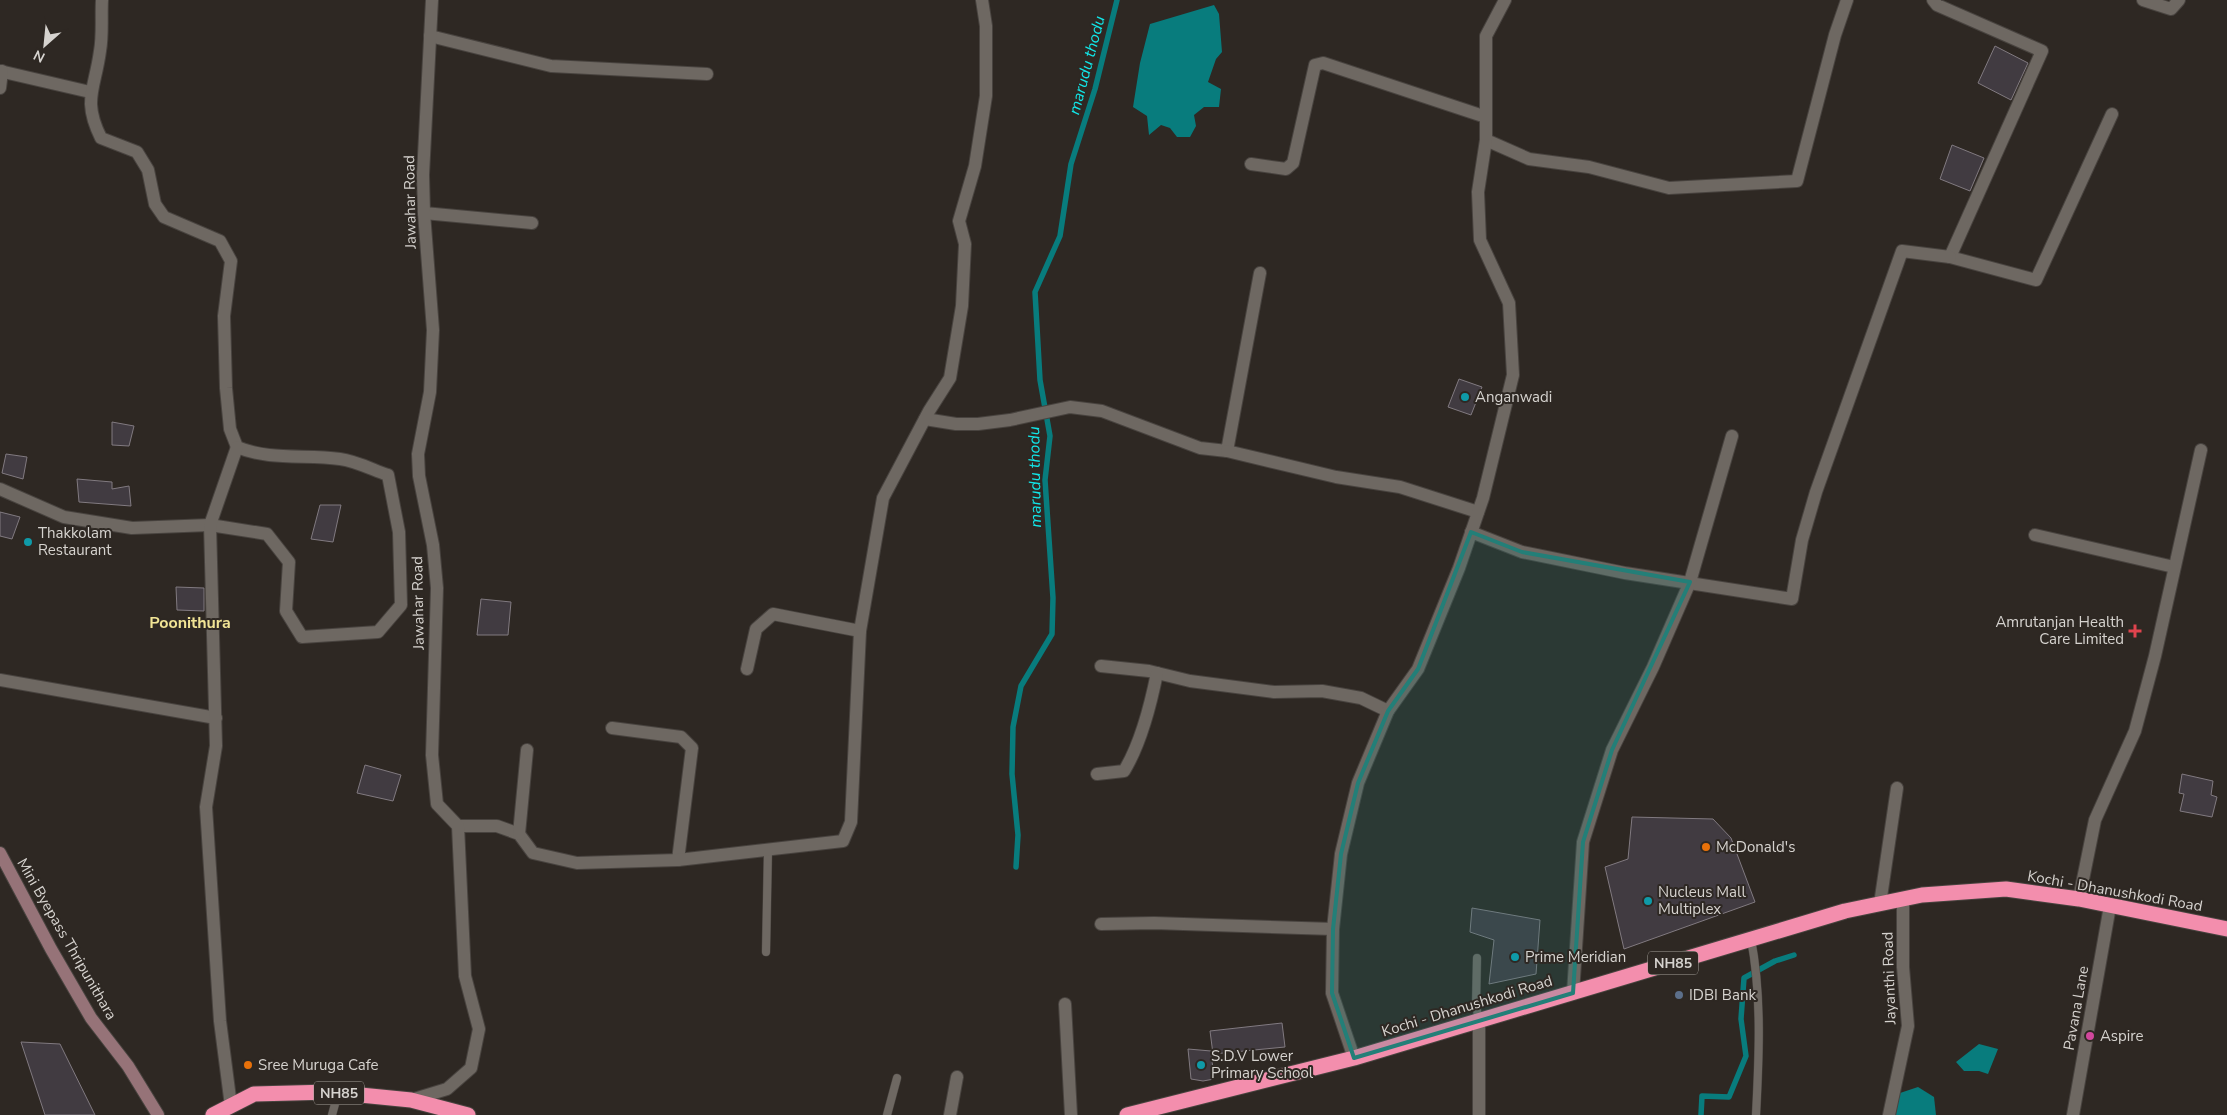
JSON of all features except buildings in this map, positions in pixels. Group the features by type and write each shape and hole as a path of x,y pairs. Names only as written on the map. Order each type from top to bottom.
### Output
{"highway":[{"name":"Kochi - Dhanushkodi Road","path":"1127,1115 1354,1058 1845,911 1922,895 2006,889 2079,899 2227,929"},
{"name":"NH85","path":"213,1115 254,1094 338,1093 411,1100 468,1115"}],"main road":[{"name":"Mini Byepass Thripunithara","path":"0,853 51,949 91,1018 128,1066 158,1115"}],"street":[{"path":"102,0 100,51 90,92 92,121 101,138 137,152 148,170 155,204 164,217 220,241 231,261 224,316 226,388 230,429 237,447 210,525 216,746 206,807 220,1021 231,1106"},
{"name":"Jawahar Road","path":"432,0 424,213 433,330 430,392 418,454 418,476 433,545 437,588 432,755 438,804 458,826"},
{"path":"411,1100 447,1089 471,1068 479,1029 465,976 458,826 497,826 519,834 533,853 577,863 678,860 768,848 843,842 851,822 860,631 883,498 950,378 962,306 965,244 959,221 975,166 986,96 986,26 982,0"},
{"path":"1354,1058 1332,993 1332,930 1341,854 1358,783 1388,711 1418,669 1459,568 1478,512 1513,375 1509,303 1480,240 1478,192 1486,140 1486,36 1504,0"},
{"path":"1486,140 1529,159 1589,167 1669,188 1797,181 1835,35 1847,0"},
{"path":"1933,0 1937,5 2042,51 1950,257"},
{"path":"2143,0 2171,9 2179,0"},
{"path":"430,36 551,66 707,74"},
{"path":"1251,164 1278,166 1286,169 1293,163 1315,65 1323,63 1486,117"},
{"path":"0,88 1,71 90,92"},
{"path":"1471,532 1522,552 1625,573 1792,600 1802,540 1816,492 1902,251 1950,257 2036,280 2112,114"},
{"path":"424,213 532,223"},
{"path":"1227,451 1260,272"},
{"path":"925,420 956,424 978,424 1010,420 1070,407 1102,412 1200,448 1227,451 1336,477 1400,487 1478,512"},
{"path":"1573,993 1583,842 1612,750 1653,668 1690,582 1732,436"},
{"path":"0,490 64,517 74,519 132,528 210,525 267,534 289,562 286,611 302,637 378,632 401,605 399,532 388,475 341,459 297,458 250,453 237,447"},
{"path":"2079,899 2094,820 2135,731 2155,656 2201,450"},
{"path":"2035,535 2174,568"},
{"path":"747,669 756,629 773,614 860,631"},
{"path":"1100,666 1157,673 1225,686 1274,692 1322,691 1361,698 1388,711"},
{"path":"1097,774 1124,771 1133,757 1152,696 1157,673"},
{"path":"0,680 216,718"},
{"path":"612,728 682,737 692,748 678,860"},
{"path":"519,834 527,750"},
{"path":"1880,904 1897,788"},
{"name":"Jayanthi Road","path":"1889,1115 1908,1026 1902,967 1903,899"},
{"name":"Pavana Lane","path":"2073,1115 2110,906"},
{"path":"1101,924 1154,923 1332,930"},
{"path":"1065,1004 1071,1115"},
{"path":"1479,1021 1479,1115"},
{"path":"950,1115 957,1077"}],"lane":[{"path":"766,952 768,848"},
{"path":"1751,939 1755,957 1758,1037 1756,1115"},
{"path":"1477,958 1476,1005 1479,1021"},
{"path":"887,1115 897,1078"},
{"path":"332,1115 338,1093"}],"highlighted area":[{"path":"1471,532 1522,552 1690,582 1612,750 1583,842 1573,993 1354,1058 1332,993 1333,929 1341,854 1358,783 1388,711 1418,669"}],"water":[{"path":"1214,5 1219,14 1222,52 1216,59 1208,82 1221,89 1219,107 1204,107 1194,115 1196,126 1190,137 1177,137 1170,128 1161,125 1149,135 1147,116 1133,107 1140,63 1150,24"},
{"path":"1979,1044 1998,1049 1988,1074 1979,1071 1964,1071 1956,1062"},
{"path":"1918,1087 1934,1097 1936,1115 1889,1115 1900,1093"}],"waterway":[{"name":"marudu thodu","path":"1016,867 1018,835 1012,774 1013,727 1021,686 1052,634 1053,598 1045,480 1050,436 1040,380 1035,292 1060,236 1071,164 1095,89 1117,0"},
{"path":"1701,1115 1702,1096 1729,1097 1746,1056 1741,1019 1744,978 1775,961 1794,955"}],"place":[{"name":"Anganwadi","path":"1465,397"},
{"name":"Thakkolam Restaurant","path":"28,542"},
{"name":"Amrutanjan Health Care Limited","path":"2135,631"},
{"name":"McDonald's","path":"1706,847"},
{"name":"Nucleus Mall Multiplex","path":"1648,901"},
{"name":"Prime Meridian","path":"1515,957"},
{"name":"IDBI Bank","path":"1679,995"},
{"name":"Aspire","path":"2090,1036"},
{"name":"Sree Muruga Cafe","path":"248,1065"},
{"name":"S.D.V Lower Primary School","path":"1201,1065"}],"district":[{"name":"Poonithura","path":"190,622"}]}
